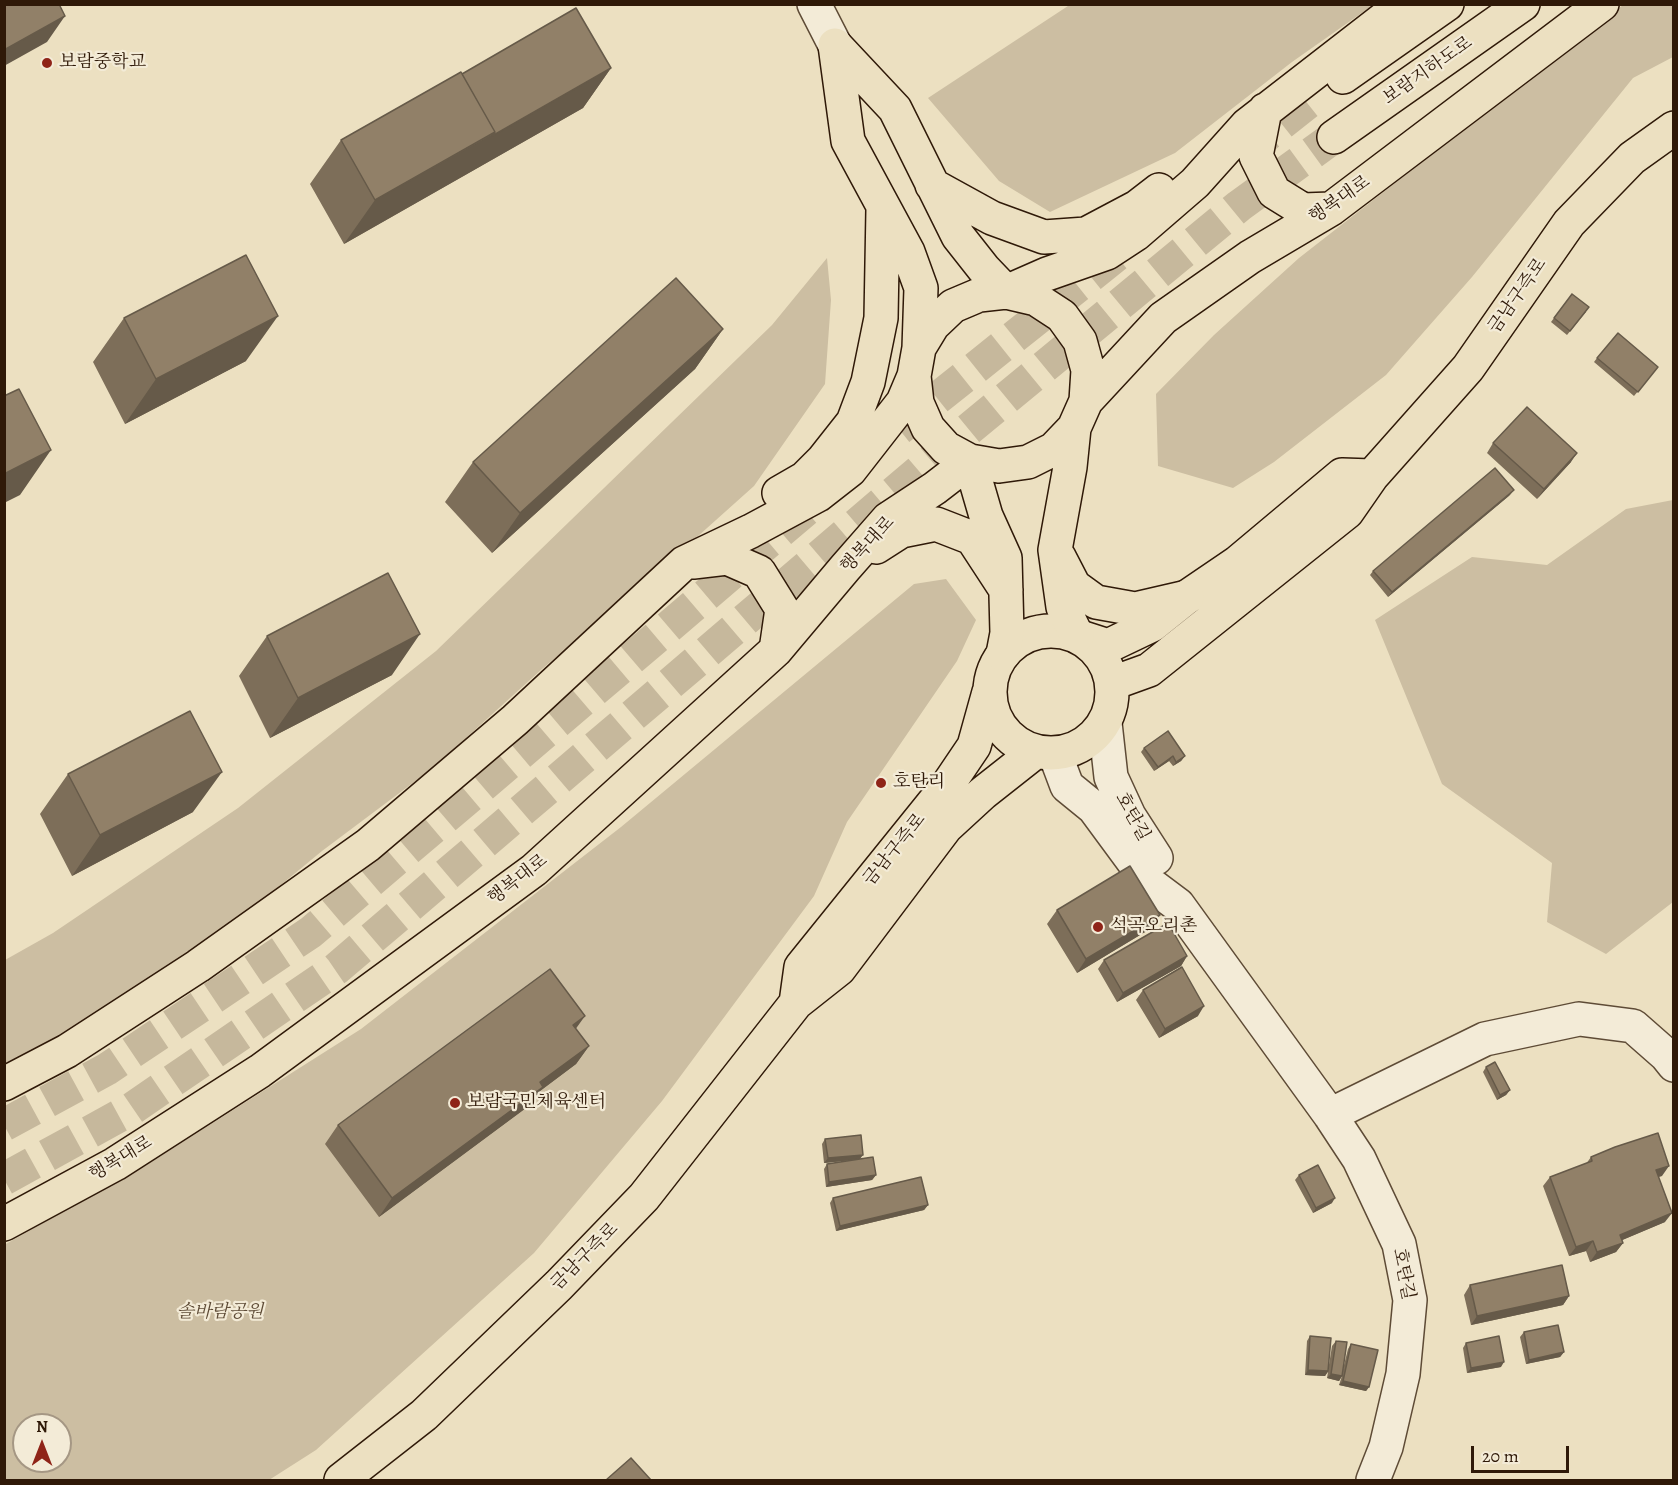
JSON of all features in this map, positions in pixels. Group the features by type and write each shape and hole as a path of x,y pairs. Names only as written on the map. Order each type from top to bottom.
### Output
{"main road":[{"path":"932,185 992,218 1044,237 1086,234 1137,207 1206,152 1256,118 1403,4"},
{"path":"1315,97 1447,4"},
{"name":"보람지하도로","path":"1334,137 1523,4"},
{"name":"행복대로","path":"1080,414 1163,318 1250,257 1331,208 1602,4"},
{"path":"835,45 895,109 958,236 984,269 1006,292 1036,299 1062,316 1080,341 1088,370 1055,550 1063,607 1077,636 1094,648 1107,664 1113,683 1112,704 1105,723 1092,739 1074,750 1045,753 1016,743 1002,729 993,711 989,692 993,672 1002,654 1007,633 1005,558 986,516 970,461"},
{"path":"835,45 848,141 908,252 921,288 916,362 917,403 928,428 946,448 970,461 999,466 1028,462 1054,449 1080,414"},
{"path":"1256,118 1256,156 1274,192 1303,210 1331,208"},
{"path":"684,562 751,531 818,495 850,470 903,402 916,362 933,325 953,306 979,295 1006,292 1047,274 1107,253 1136,234 1195,183 1256,118"},
{"name":"금남구즉로","path":"1113,683 1149,670 1347,512 1372,476 1468,368 1569,223 1632,158 1674,128"},
{"path":"4,1084 67,1051 198,966 368,845 515,720 684,562 737,517 805,478 823,460 853,422 868,382 881,318 883,208"},
{"name":"행복대로","path":"4,1224 115,1164 260,1071 534,870 776,651 888,519 935,488 970,461"},
{"path":"1002,654 1018,640 1036,632 1057,631 1108,646 1152,625 1237,562 1342,475 1372,476"},
{"path":"845,568 901,531 936,524 972,538 1006,590"},
{"path":"1055,550 1074,586 1096,602 1135,609 1187,597"},
{"path":"684,562 727,558 759,572 782,609 776,651"},
{"name":"금남구즉로","path":"796,1003 801,967 947,786 974,746 989,692"},
{"name":"금남구즉로","path":"341,1480 424,1414 559,1285 644,1197 796,1003 839,969 946,828 983,794 1045,753"}],"street":[{"path":"814,4 835,45"},
{"name":"호탄길","path":"1105,723 1111,777 1129,816 1170,879 1178,905"},
{"name":"호탄길","path":"1045,753 1067,786 1094,808 1150,884 1178,905 1330,1115 1359,1159 1399,1244 1410,1300 1402,1374 1386,1447 1373,1480"},
{"path":"1330,1115 1485,1039 1579,1018 1633,1026 1674,1065"}],"green space":[{"path":"1071,4 1373,5 1292,62 1175,153 1050,212 999,181 928,98"},
{"path":"1623,5 1673,5 1673,57 1633,78 1472,277 1386,375 1274,462 1233,488 1158,466 1156,394 1214,335 1299,258"},
{"path":"827,258 831,300 825,384 754,486 659,571 542,669 434,767 322,851 225,931 5,1071 5,960 53,933 238,808 436,651 772,325"},
{"path":"1673,500 1673,902 1606,954 1547,922 1552,863 1442,784 1375,620 1472,557 1547,565 1626,509"},
{"name":"솔바람공원","path":"946,579 976,620 957,661 847,822 814,896 662,1101 534,1253 316,1450 269,1480 5,1480 4,1245 148,1164 361,1029 621,827 914,584"}],"building":[{"path":"4,4 59,4 65,16 4,50"},
{"path":"576,8 611,68 492,136 495,132 462,74"},
{"path":"461,72 495,132 375,200 341,140"},
{"path":"246,255 278,316 156,379 124,318"},
{"path":"676,278 723,329 520,513 473,462"},
{"path":"1572,294 1589,307 1570,331 1554,318"},
{"path":"1618,333 1658,367 1638,392 1597,358"},
{"path":"19,389 51,450 4,474 4,396"},
{"path":"1527,407 1577,453 1544,489 1493,443"},
{"path":"1495,468 1514,490 1392,592 1373,571"},
{"path":"388,573 420,634 298,698 267,636"},
{"path":"190,711 222,772 100,835 68,774"},
{"path":"1168,731 1185,756 1176,762 1173,756 1158,767 1144,748"},
{"name":"석곡오리촌","path":"1130,866 1160,915 1086,959 1057,910"},
{"path":"1168,923 1187,956 1123,993 1104,960"},
{"path":"1182,967 1204,1006 1165,1029 1143,990"},
{"name":"보람국민체육센터","path":"550,969 585,1016 573,1025 589,1046 540,1082 543,1087 392,1198 338,1125"},
{"path":"1495,1062 1510,1090 1500,1095 1486,1067"},
{"path":"1658,1133 1669,1166 1656,1170 1672,1213 1620,1235 1623,1243 1597,1252 1593,1241 1576,1247 1550,1177 1592,1161 1591,1157 1615,1147"},
{"path":"861,1135 863,1155 828,1158 825,1139"},
{"path":"873,1157 876,1175 829,1182 827,1164"},
{"path":"1318,1165 1335,1198 1316,1208 1299,1175"},
{"path":"921,1177 928,1205 840,1226 833,1198"},
{"path":"1562,1265 1569,1296 1477,1316 1470,1285"},
{"path":"1558,1325 1564,1352 1529,1360 1524,1332"},
{"path":"1310,1336 1331,1338 1328,1371 1308,1370"},
{"path":"1499,1336 1504,1362 1471,1368 1466,1343"},
{"path":"1336,1341 1347,1342 1342,1376 1331,1374"},
{"path":"1351,1344 1378,1350 1369,1387 1343,1381"},
{"path":"631,1458 651,1480 606,1480"}],"tunnel":[{"path":"1243,154 1315,97"},
{"path":"4,1179 130,1110 336,969 958,438 1239,206 1334,137"},
{"path":"899,429 1123,250"},
{"path":"4,1125 107,1069 311,932 808,508"}],"place":[{"name":"보람중학교","path":"47,63"},
{"name":"호탄리","path":"881,783"},
{"name":"석곡오리촌","path":"1098,927"},
{"name":"보람국민체육센터","path":"455,1103"}]}
